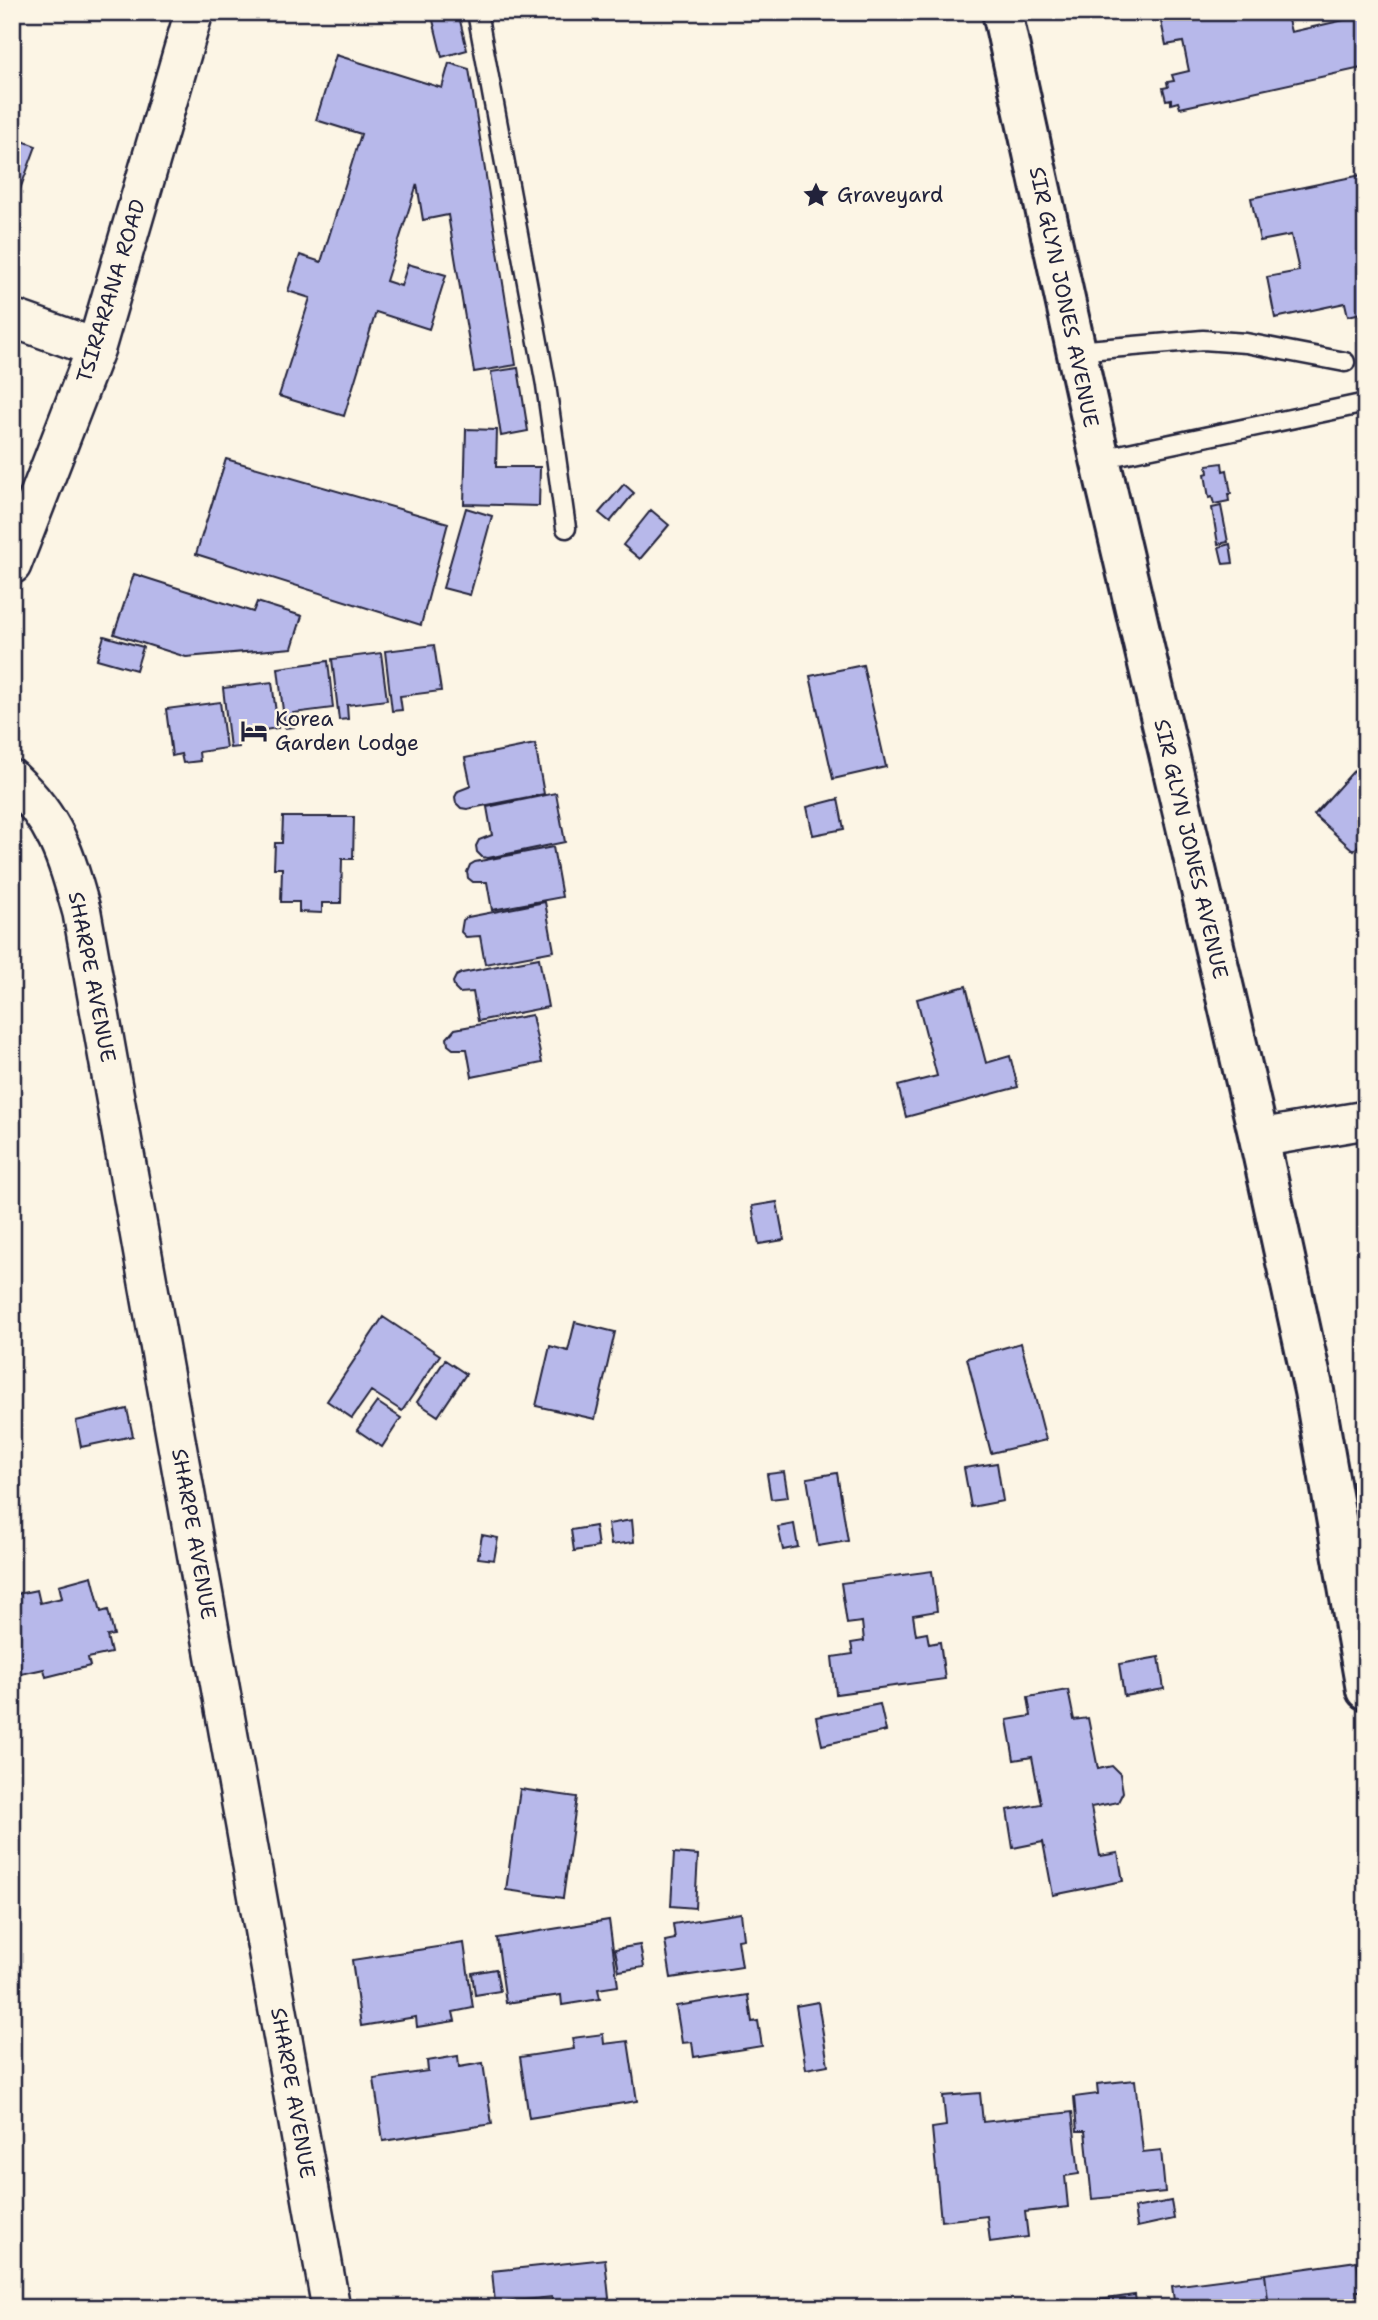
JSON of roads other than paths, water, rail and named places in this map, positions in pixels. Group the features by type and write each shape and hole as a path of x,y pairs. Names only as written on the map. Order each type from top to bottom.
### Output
{"main road":[{"name":"SIR GLYN JONES AVENUE","path":"1002,12 1100,459 1259,1138 1314,1391 1366,1690"}],"street":[{"name":"TSIRARANA ROAD","path":"12,565 96,348 194,12"},
{"path":"12,318 96,348"},
{"name":"SHARPE AVENUE","path":"12,779 34,799 51,825 66,856 82,913 331,2308"},
{"path":"1259,1138 1366,1120"}],"lane":[{"path":"477,12 546,385 566,528"},
{"path":"1076,351 1203,341 1246,343 1345,362"},
{"path":"1100,459 1366,403"}],"place":[{"name":"Graveyard","path":"816,195"},
{"name":"Korea Garden Lodge","path":"254,731"}]}
